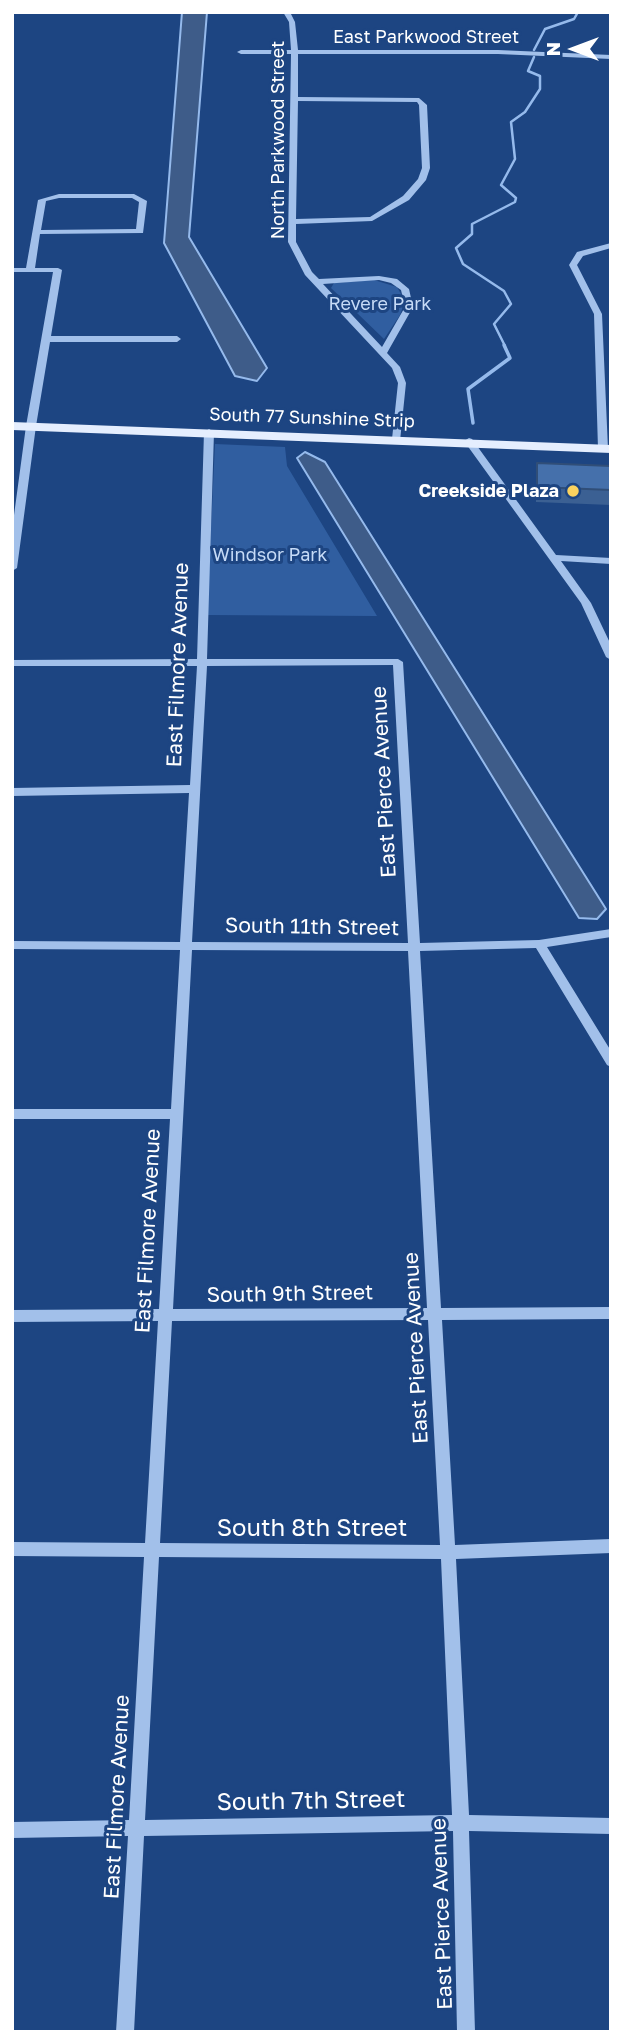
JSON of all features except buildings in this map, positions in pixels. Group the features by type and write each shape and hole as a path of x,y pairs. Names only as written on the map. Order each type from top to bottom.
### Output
{"main road":[{"name":"South 77 Sunshine Strip","path":"12,426 607,449"}],"street":[{"name":"North Parkwood Street","path":"286,12 292,22 295,52 292,242 298,257 317,282 384,351 396,367 401,383 397,439"},
{"name":"East Parkwood Street","path":"241,52 498,52 611,57"},
{"path":"293,99 419,100 423,105 426,168 422,180 406,198 372,219 293,222"},
{"path":"30,270 42,200 48,197 134,196 143,201 139,231 37,232"},
{"path":"607,449 595,304 573,265 580,254 611,245"},
{"path":"12,270 58,270 31,426 12,568"},
{"path":"317,282 379,278 394,281 405,289 409,307 384,351"},
{"path":"47,339 177,339"},
{"path":"600,348 611,349"},
{"name":"East Filmore Avenue","path":"125,2032 184,945 202,663 209,432"},
{"path":"469,442 586,603 611,657"},
{"path":"554,558 611,561"},
{"name":"East Pierce Avenue","path":"202,663 398,662 448,1552 461,1824 466,2032"},
{"path":"12,663 202,663"},
{"path":"12,792 193,789"},
{"name":"South 11th Street","path":"12,945 416,947 539,944 611,933"},
{"path":"539,944 611,1062"},
{"path":"12,1114 175,1114"},
{"name":"South 9th Street","path":"12,1316 611,1313"},
{"name":"South 8th Street","path":"12,1549 448,1552 611,1546"},
{"name":"South 7th Street","path":"12,1830 461,1824 611,1826"}],"green space":[{"name":"Revere Park","path":"374,280 397,287 405,301 400,315 384,339 331,288 334,283"},
{"name":"Windsor Park","path":"215,444 285,447 287,466 377,616 207,615"}],"shaded area":[{"path":"182,12 207,12 189,237 267,368 257,381 235,376 164,243"},
{"path":"305,452 325,462 606,909 597,919 579,918 297,458"}],"waterway":[{"path":"534,50 545,29 574,19 578,12"},
{"path":"505,346 494,324 511,304 504,291 463,264 456,248 472,234 472,224 515,202 516,198 501,185 515,159 511,122 525,112 540,89 540,76 528,71 534,57"},
{"path":"473,423 468,389 510,358 504,345"}],"place":[{"name":"Creekside Plaza","path":"573,491"}]}
